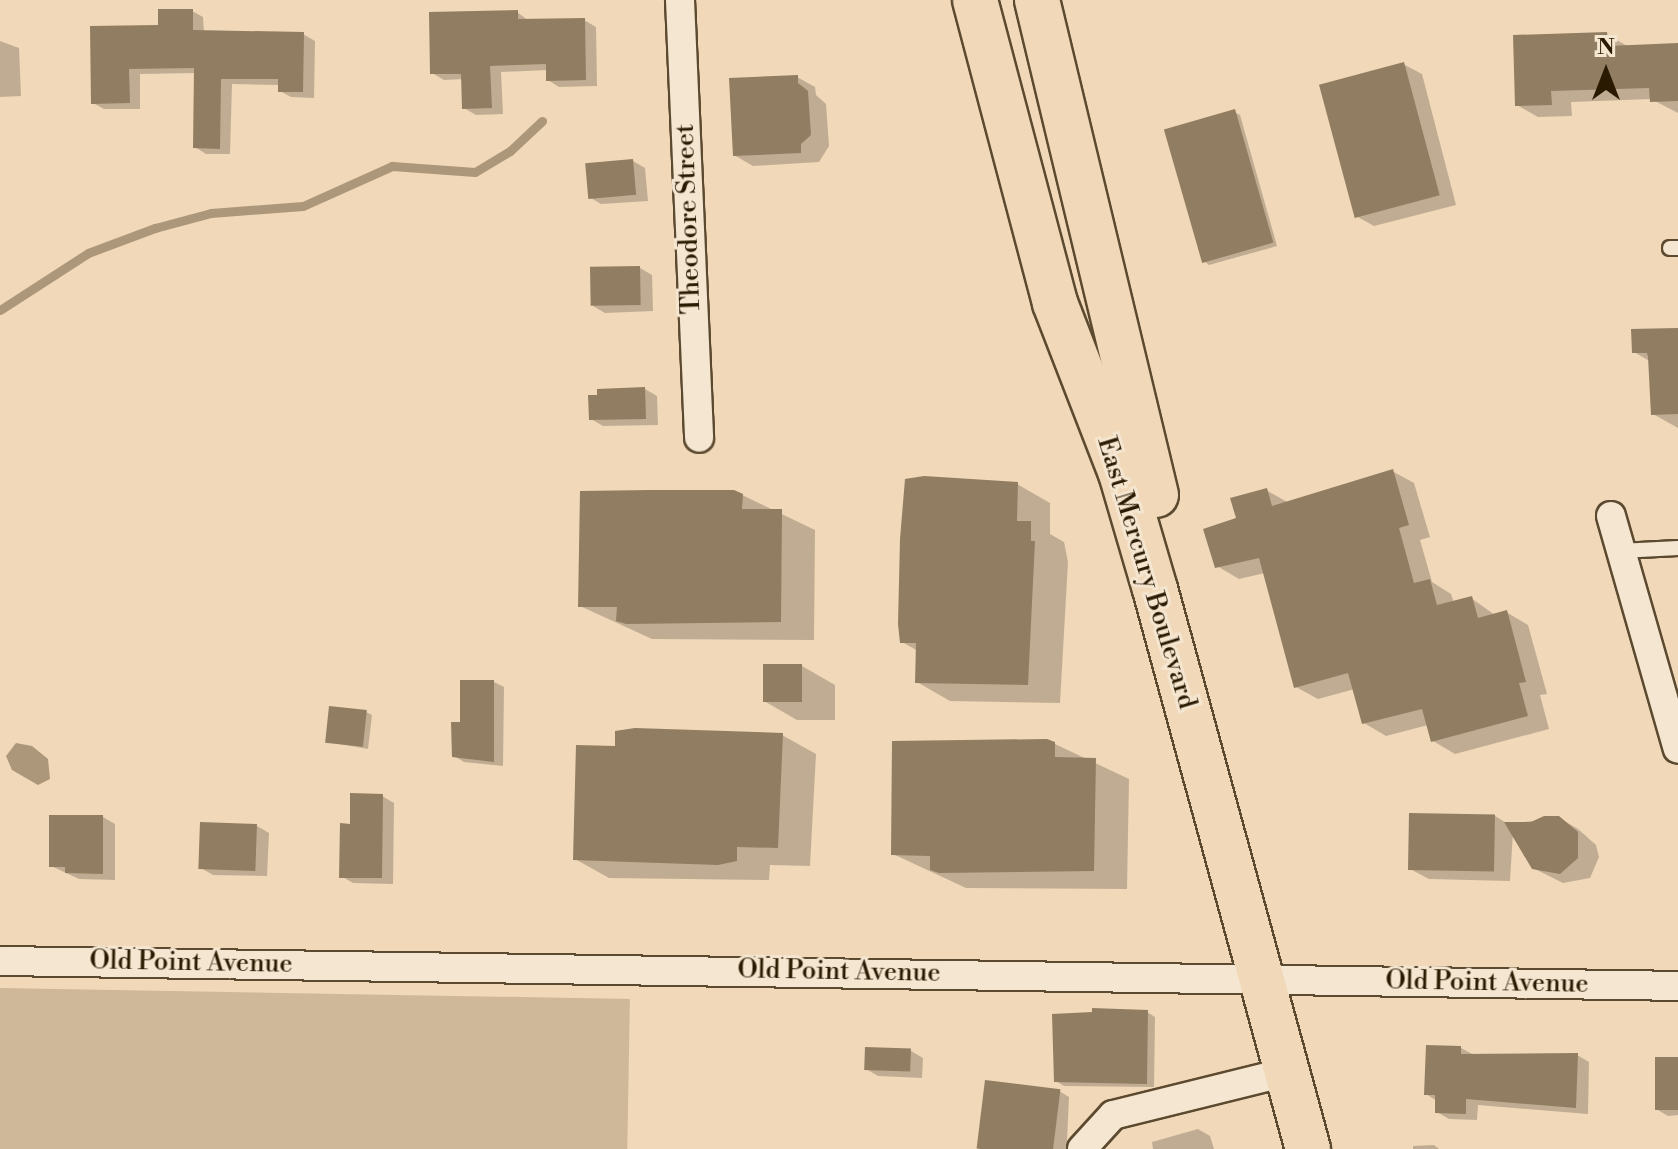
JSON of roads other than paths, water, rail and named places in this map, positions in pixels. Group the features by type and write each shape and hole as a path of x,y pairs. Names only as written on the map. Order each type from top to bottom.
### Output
{"main road":[{"name":"East Mercury Boulevard","path":"975,0 1055,303 1121,473 1276,979 1338,1149"},
{"name":"East Mercury Boulevard","path":"1037,0 1087,196 1140,437 1276,979 1287,1072 1308,1149"}],"street":[{"name":"Theodore Street","path":"680,0 699,438"},
{"path":"1611,516 1678,749"},
{"name":"Old Point Avenue","path":"0,961 1678,986"},
{"path":"1082,1149 1113,1115 1287,1072"}],"lane":[{"path":"1620,551 1678,548"}],"waterway":[{"path":"0,310 88,253 155,228 211,213 303,206 392,166 475,172 510,151 542,121"}]}
